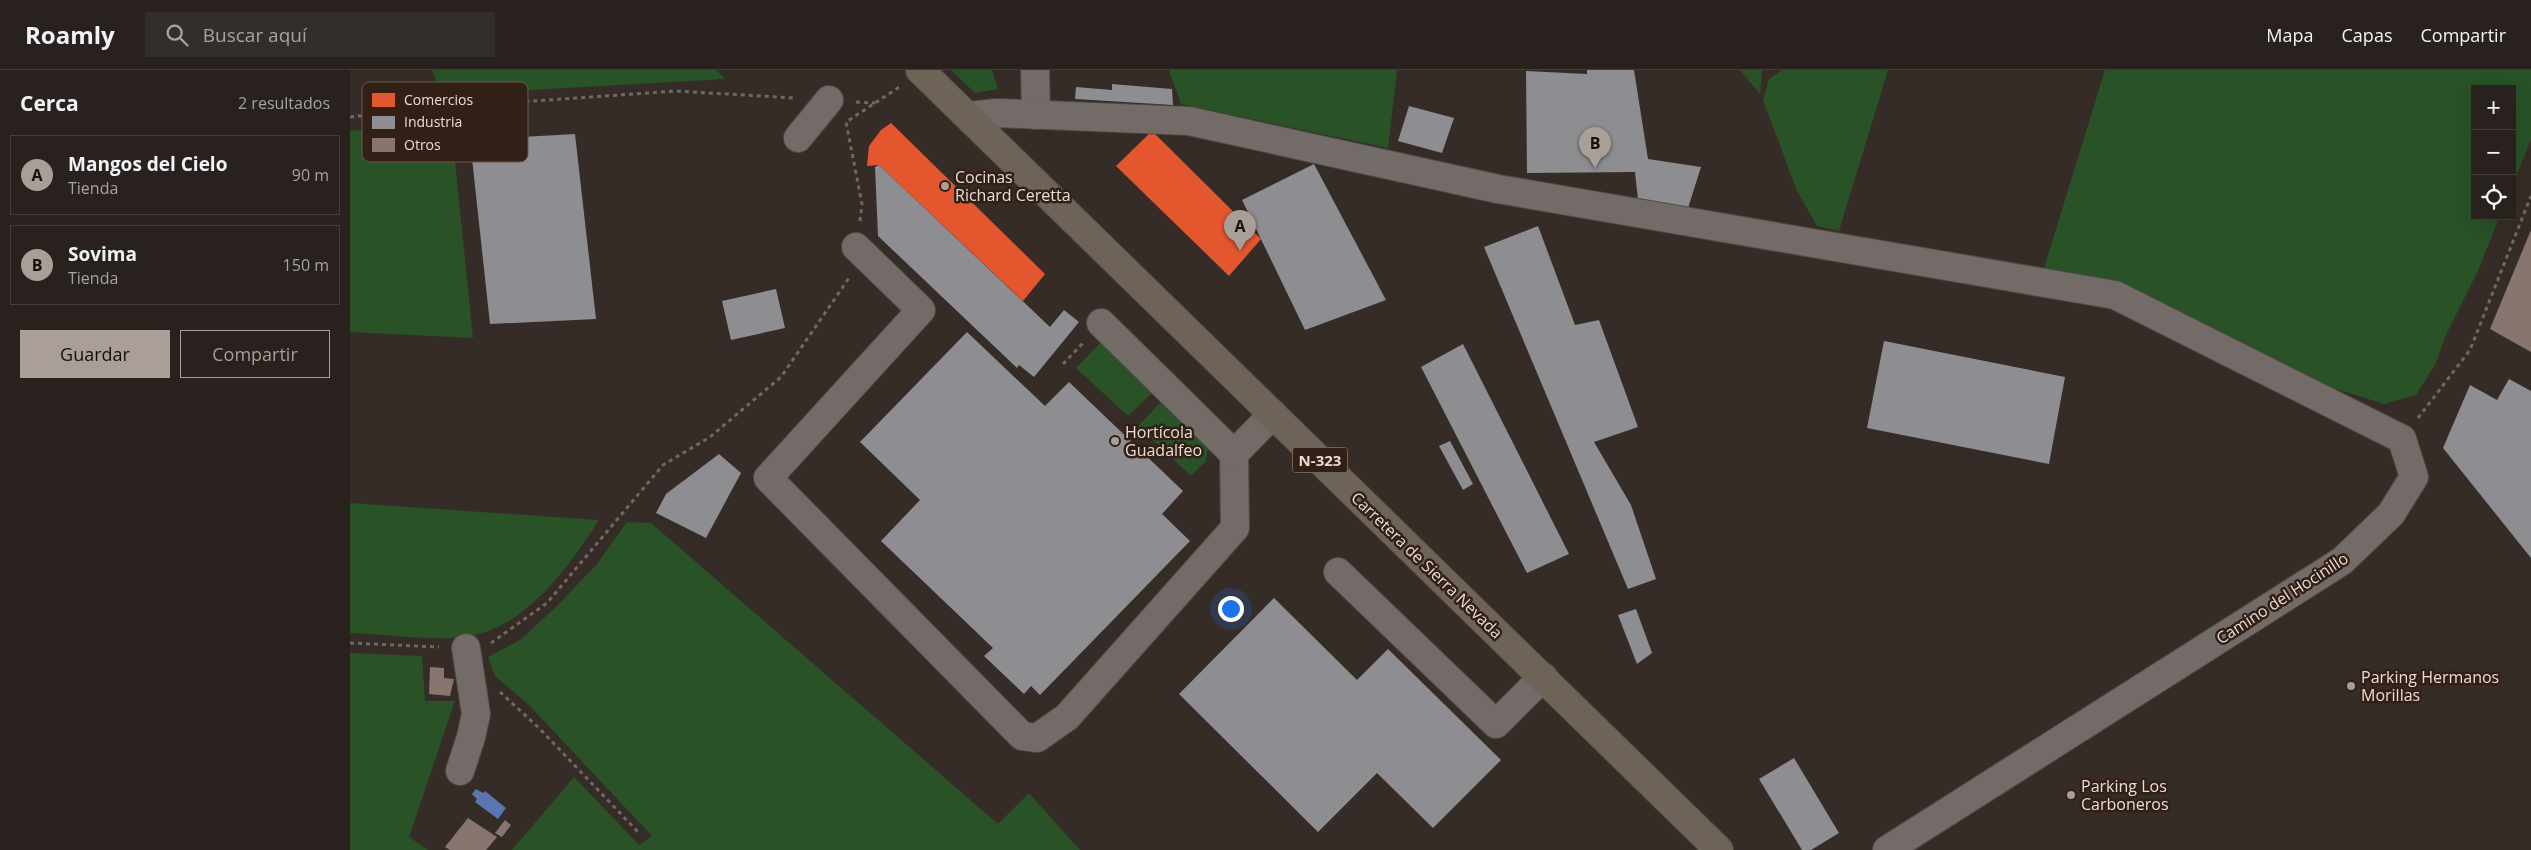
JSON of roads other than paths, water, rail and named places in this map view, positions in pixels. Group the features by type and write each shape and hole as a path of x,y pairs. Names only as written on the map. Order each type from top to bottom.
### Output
{"highway":[{"name":"Carretera de Sierra Nevada","path":"921,71 1720,850"}],"street":[{"path":"969,116 997,113 1036,115 1035,70"},
{"path":"798,138 829,100"},
{"name":"Camino del Hocinillo","path":"1036,115 1189,121 1498,189 2115,295 2402,439 2414,477 2391,514 2342,561 1887,850"},
{"path":"856,247 921,310 768,478 1022,736 1037,738 1067,717 1235,528 1234,454 1101,323"},
{"path":"1234,454 1273,414"},
{"path":"1338,572 1496,724 1543,677"},
{"path":"460,771 476,714 467,659"}],"water":[{"path":"476,789 483,793 485,791 506,808 498,819 475,802 477,799 472,794"}],"place":[{"name":"Sovima","path":"1595,168"},
{"name":"Cocinas Richard Ceretta","path":"945,186"},
{"name":"Mangos del Cielo","path":"1240,251"},
{"name":"Hortícola Guadalfeo","path":"1115,441"},
{"name":"Parking Hermanos Morillas","path":"2351,686"},
{"name":"Parking Los Carboneros","path":"2071,795"}]}
